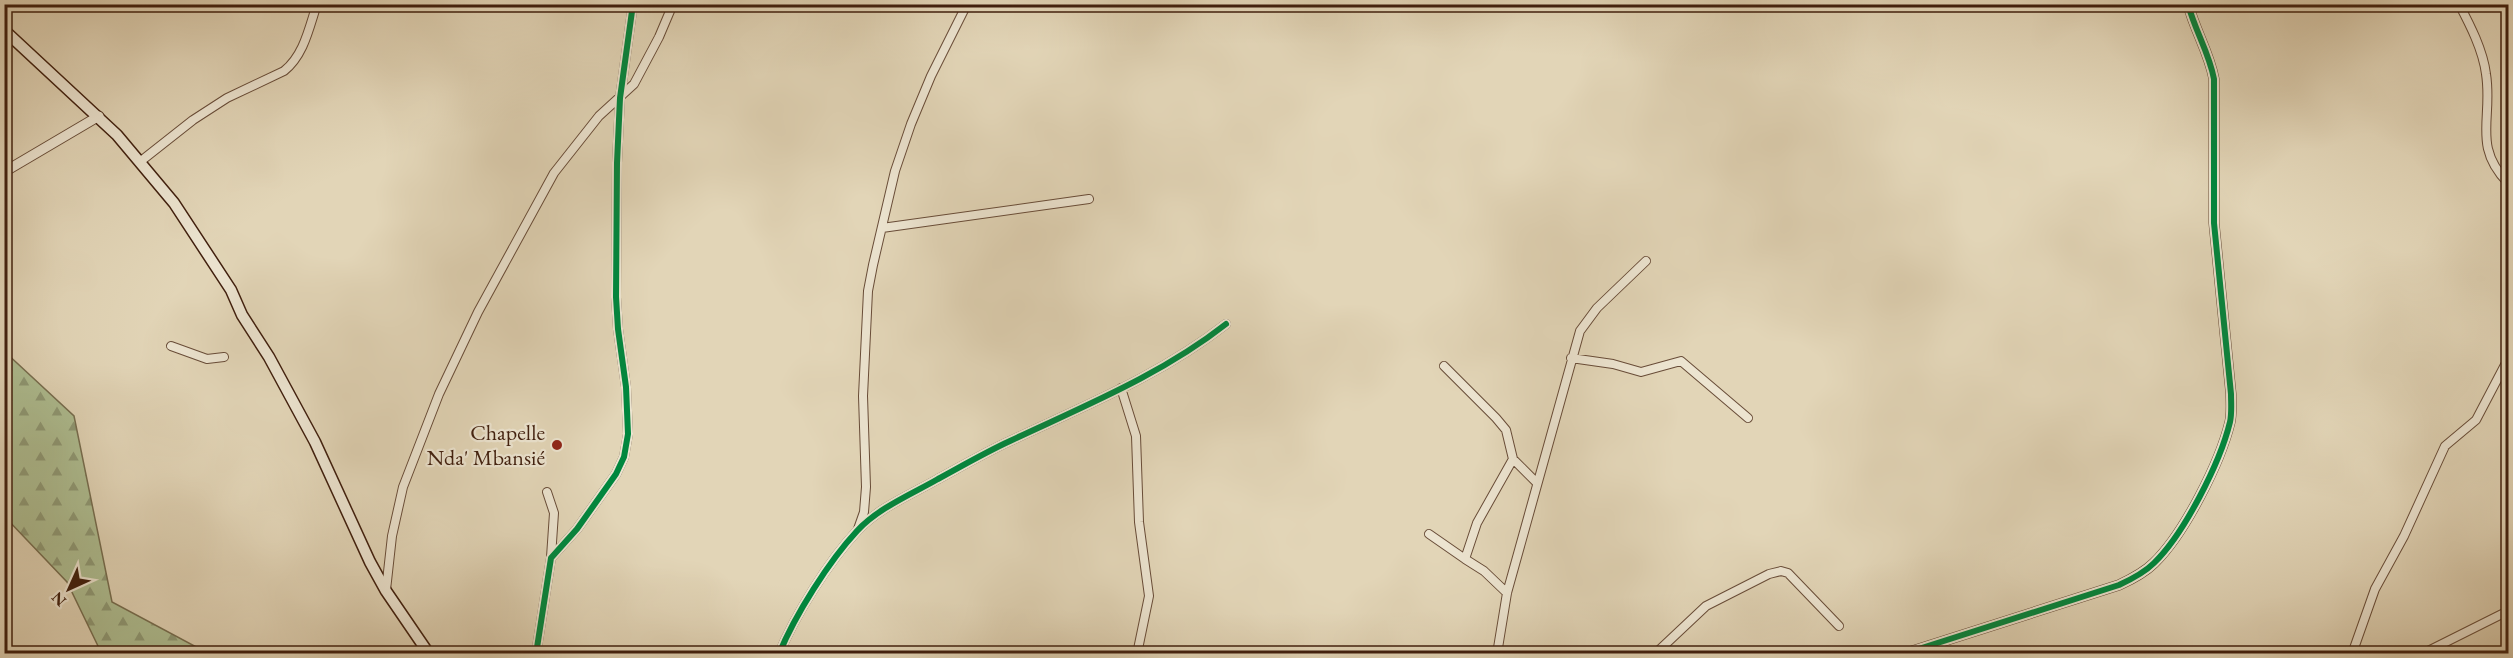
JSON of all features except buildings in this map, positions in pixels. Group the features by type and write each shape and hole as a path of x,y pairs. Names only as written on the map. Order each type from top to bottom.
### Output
{"main road":[{"path":"4,30 99,116 141,161 174,203 231,290 242,315 269,357 315,442 356,534 386,591 429,654"}],"street":[{"path":"141,161 193,120 227,98 284,71 292,64 300,52 316,4"},
{"path":"551,558 594,507 616,474 624,457 628,434 626,387 616,297 620,98 633,4"},
{"path":"386,591 392,536 403,487 439,394 478,312 554,173 599,116 620,98 641,74 673,4"},
{"path":"779,654 814,591 858,530 864,512 866,487 863,396 868,291 895,171 911,124 931,76 966,4"},
{"path":"1903,654 2119,585 2141,573 2155,562 2184,523 2220,450 2230,419 2231,394 2214,223 2214,79 2210,58 2194,26 2188,4"},
{"path":"2459,4 2486,71 2489,103 2486,123 2487,151 2491,162 2508,183"},
{"path":"4,172 99,116"},
{"path":"882,228 1089,199"},
{"path":"1497,654 1507,593 1580,331 1597,308 1646,261"},
{"path":"858,530 894,505 977,458 1177,359 1226,324"},
{"path":"171,346 207,359 224,357"},
{"path":"1571,358 1586,358 1641,372 1681,361 1748,418"},
{"path":"2352,654 2375,589 2404,536 2445,446 2476,420 2508,359"},
{"path":"1444,366 1506,430 1513,459 1536,483"},
{"path":"1121,388 1136,436 1139,522 1149,596 1137,654"},
{"path":"1465,559 1477,523 1513,459"},
{"path":"536,654 551,558 554,513 547,492"},
{"path":"1430,534 1484,571 1507,593"},
{"path":"1655,654 1706,606 1761,578 1781,571 1788,573 1839,626"},
{"path":"2422,654 2508,611"}],"green space":[{"path":"4,351 74,416 112,602 202,650 203,653 90,653 98,646 67,582 5,517"}],"cycle path":[{"path":"536,654 551,558 577,529 616,474 624,457 628,434 626,387 616,297 617,163 620,98 633,4"},
{"path":"1903,654 2119,585 2138,576 2154,563 2177,534 2200,497 2218,457 2230,422 2231,394 2214,223 2214,79 2188,4"},
{"path":"779,654 803,606 824,573 846,543 875,515 992,450 1149,374 1226,324"}],"place":[{"name":"Chapelle Nda' Mbansié","path":"557,445"}]}
